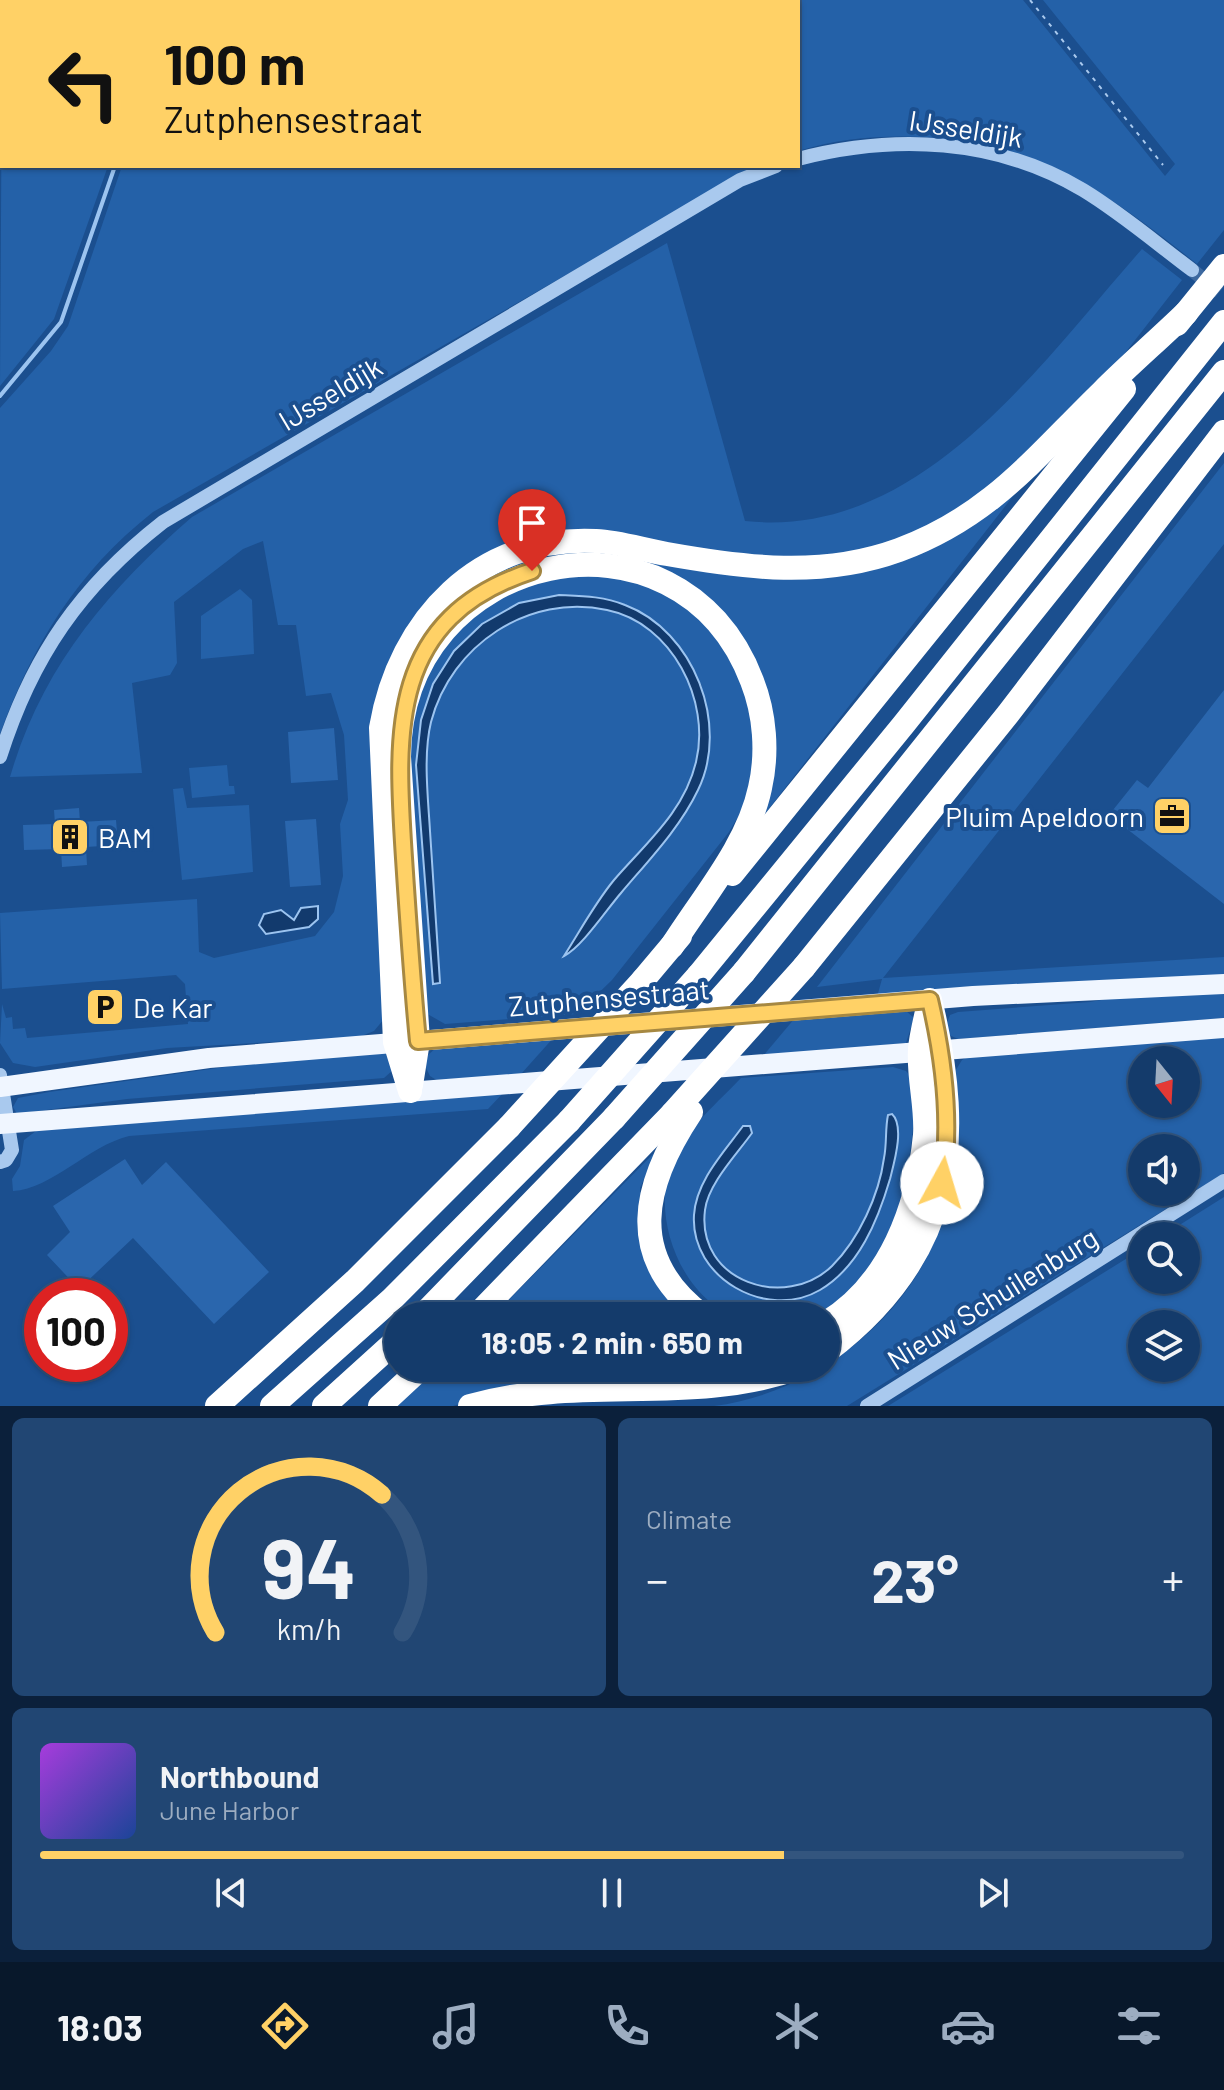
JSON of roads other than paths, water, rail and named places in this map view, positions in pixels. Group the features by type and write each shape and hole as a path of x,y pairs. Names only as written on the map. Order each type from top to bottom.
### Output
{"highway":[{"path":"217,1406 355,1281 509,1127 643,980 812,778 1224,266"},
{"path":"410,1091 381,728 390,684 401,657 429,613 453,590 500,560 561,542 615,543 770,570 830,566 897,551 950,528 1007,489 1100,393 1186,313"},
{"path":"272,1406 392,1299 569,1121 698,976 904,724 1224,322"},
{"path":"436,1302 614,1118 744,972 1224,372"},
{"path":"490,1302 682,1113 1008,714 1224,432"},
{"path":"406,1042 399,757 401,718 415,673 441,631 467,605 515,577 552,567 590,565 627,571 662,583 691,600 715,622 750,676 761,710 764,740 760,791 736,847 672,946"},
{"path":"840,1312 868,1289 905,1223 918,1178 925,1133 931,1050 930,1000"},
{"path":"840,1340 874,1311 914,1256 930,1226 947,1152 931,1050"},
{"path":"682,1113 659,1164 652,1189 650,1219 657,1258 668,1281 689,1302"},
{"path":"324,1406 384,1352"},
{"path":"380,1406 406,1382"},
{"path":"470,1406 547,1394 709,1395 762,1382"}],"main road":[{"name":"Zutphensestraat","path":"1,1083 168,1062 406,1042 930,1000 1224,984"},
{"path":"4,1124 1224,1028"}],"street":[{"name":"IJsseldijk","path":"800,158 844,147 884,143 929,143 1005,157 1080,189 1192,270"},
{"name":"IJsseldijk","path":"0,757 34,667 60,628 91,586 122,555 163,522 740,180 771,168"},
{"path":"1,1083 4,1124 12,1150 10,1157 1,1162"},
{"name":"Nieuw Schuilenburg","path":"867,1406 1224,1181"}],"waterway":[{"path":"0,396 61,322 114,168"}],"tunnel":[{"path":"1192,270 1224,296"}],"place":[{"name":"Pluim Apeldoorn","path":"1172,816"},
{"name":"BAM","path":"70,837"},
{"name":"De Kar","path":"105,1007"}]}
